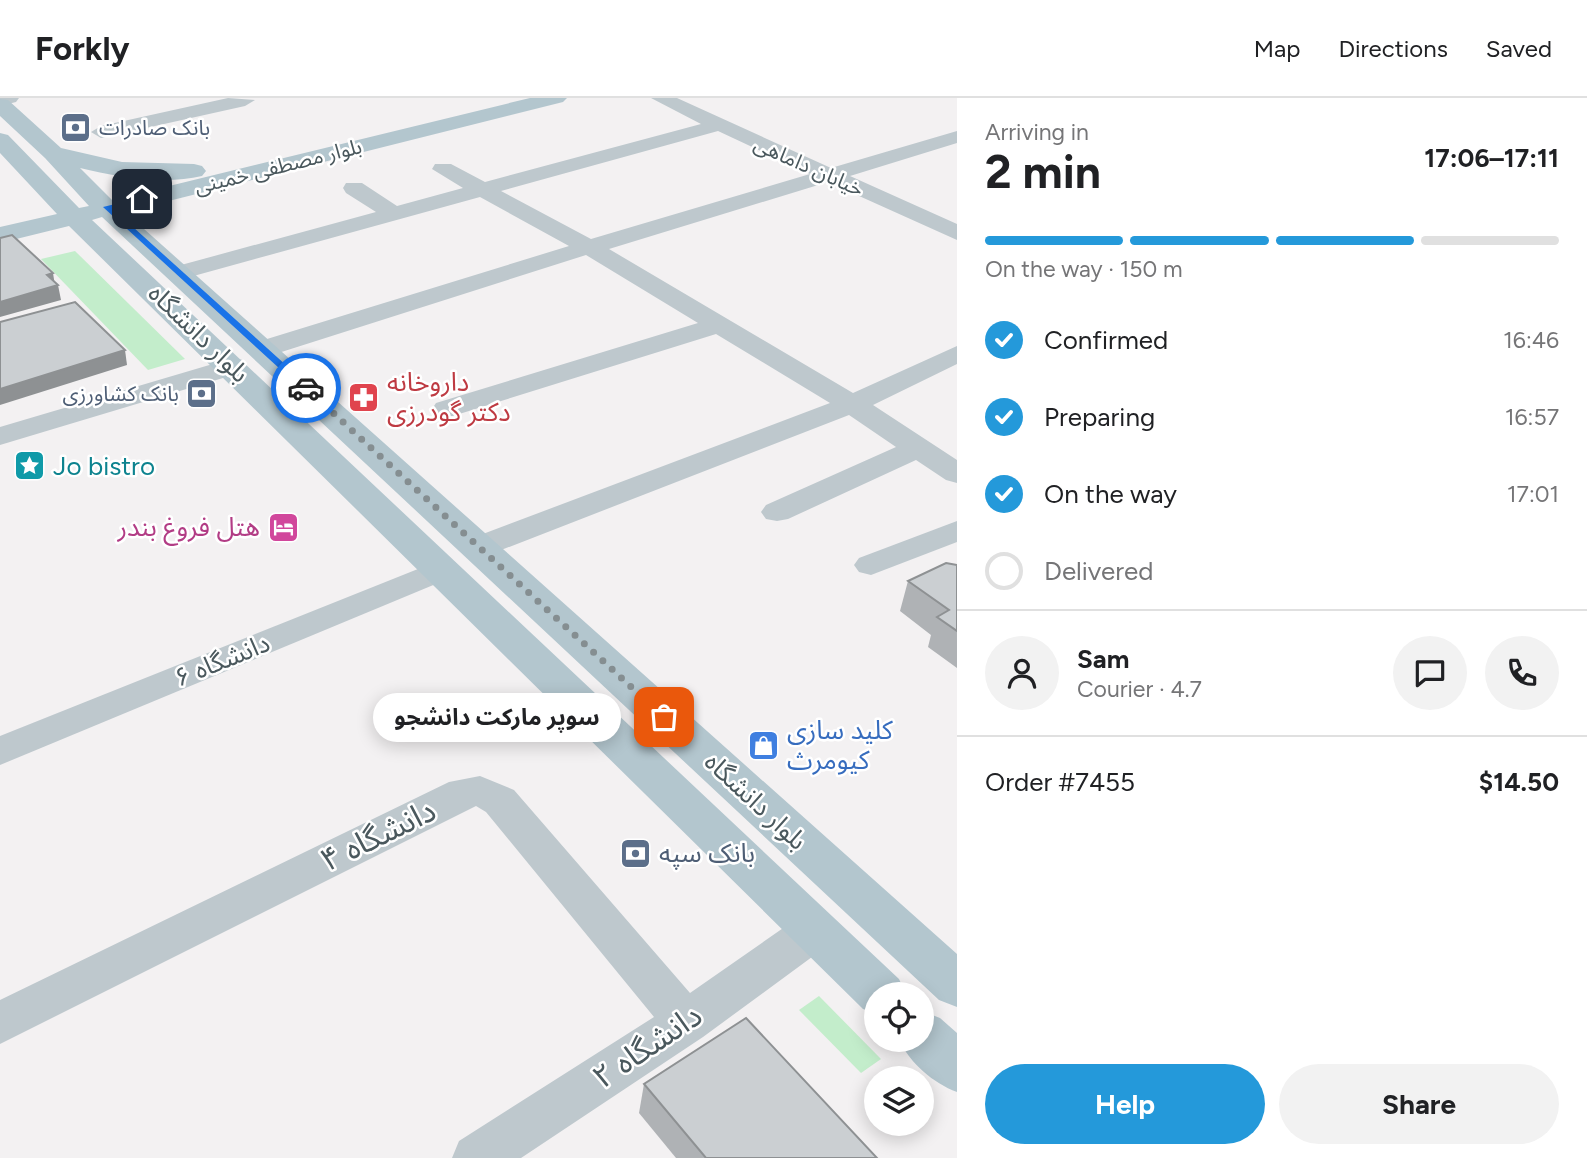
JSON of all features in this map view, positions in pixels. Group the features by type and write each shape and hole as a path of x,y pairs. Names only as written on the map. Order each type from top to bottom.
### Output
{"main road":[{"name":"بلوار مصطفی خمینی","path":"0,219 84,206 511,98"},
{"name":"بلوار مصطفی خمینی","path":"198,178 556,98"},
{"name":"بلوار دانشگاه","path":"0,102 41,160 84,206 117,255 479,547 957,985"},
{"name":"بلوار دانشگاه","path":"0,140 41,160"},
{"path":"0,219 25,205 34,195 41,160 76,161 198,178"},
{"path":"174,268 156,219 198,178"},
{"name":"بلوار دانشگاه","path":"84,206 174,268 248,358 443,569 869,982"},
{"name":"بلوار مصطفی خمینی","path":"0,236 84,206"},
{"path":"0,236 64,240 117,255"},
{"path":"934,1046 957,1068"}],"street":[{"path":"0,102 9,98"},
{"name":"خیابان داماهی","path":"661,98 957,233"},
{"path":"101,132 244,99"},
{"path":"174,268 396,215 719,125"},
{"path":"0,436 589,247 957,137"},
{"path":"443,169 589,247 852,404 957,474"},
{"path":"354,188 396,215"},
{"path":"446,410 718,325"},
{"path":"479,547 852,404 957,354"},
{"path":"777,512 918,448"},
{"path":"871,565 957,531"},
{"name":"دانشگاه ۶","path":"0,751 443,569"},
{"name":"دانشگاه ۴","path":"0,1023 463,793 480,791 500,802 686,1022"},
{"name":"دانشگاه ۲","path":"477,1158 686,1022 815,930"}],"green space":[{"path":"75,251 185,359 148,370 41,259"},
{"path":"819,996 864,1042 864,1052 874,1052 881,1059 871,1066 864,1066 861,1073 799,1010"}],"building":[{"path":"12,235 53,273 47,275 58,285 0,302 0,238"},
{"path":"75,302 125,350 0,389 0,322"},
{"path":"946,563 957,565 957,631 937,617 949,610 908,581"},
{"path":"746,1018 877,1158 706,1158 644,1084"}],"way so far":[{"path":"306,388 664,717"}],"place":[{"name":"بانک صادرات","path":"76,127"},
{"name":"بانک کشاورزی","path":"202,393"},
{"name":"داروخانه دکتر گودرزی","path":"364,397"},
{"name":"Jo bistro","path":"30,466"},
{"name":"هتل فروغ بندر","path":"283,527"},
{"name":"سوپر مارکت دانشجو","path":"664,717"},
{"name":"کلید سازی کیومرث","path":"764,745"},
{"name":"بانک سپه","path":"636,853"}],"route":[{"path":"142,199 107,207 306,388"}]}
